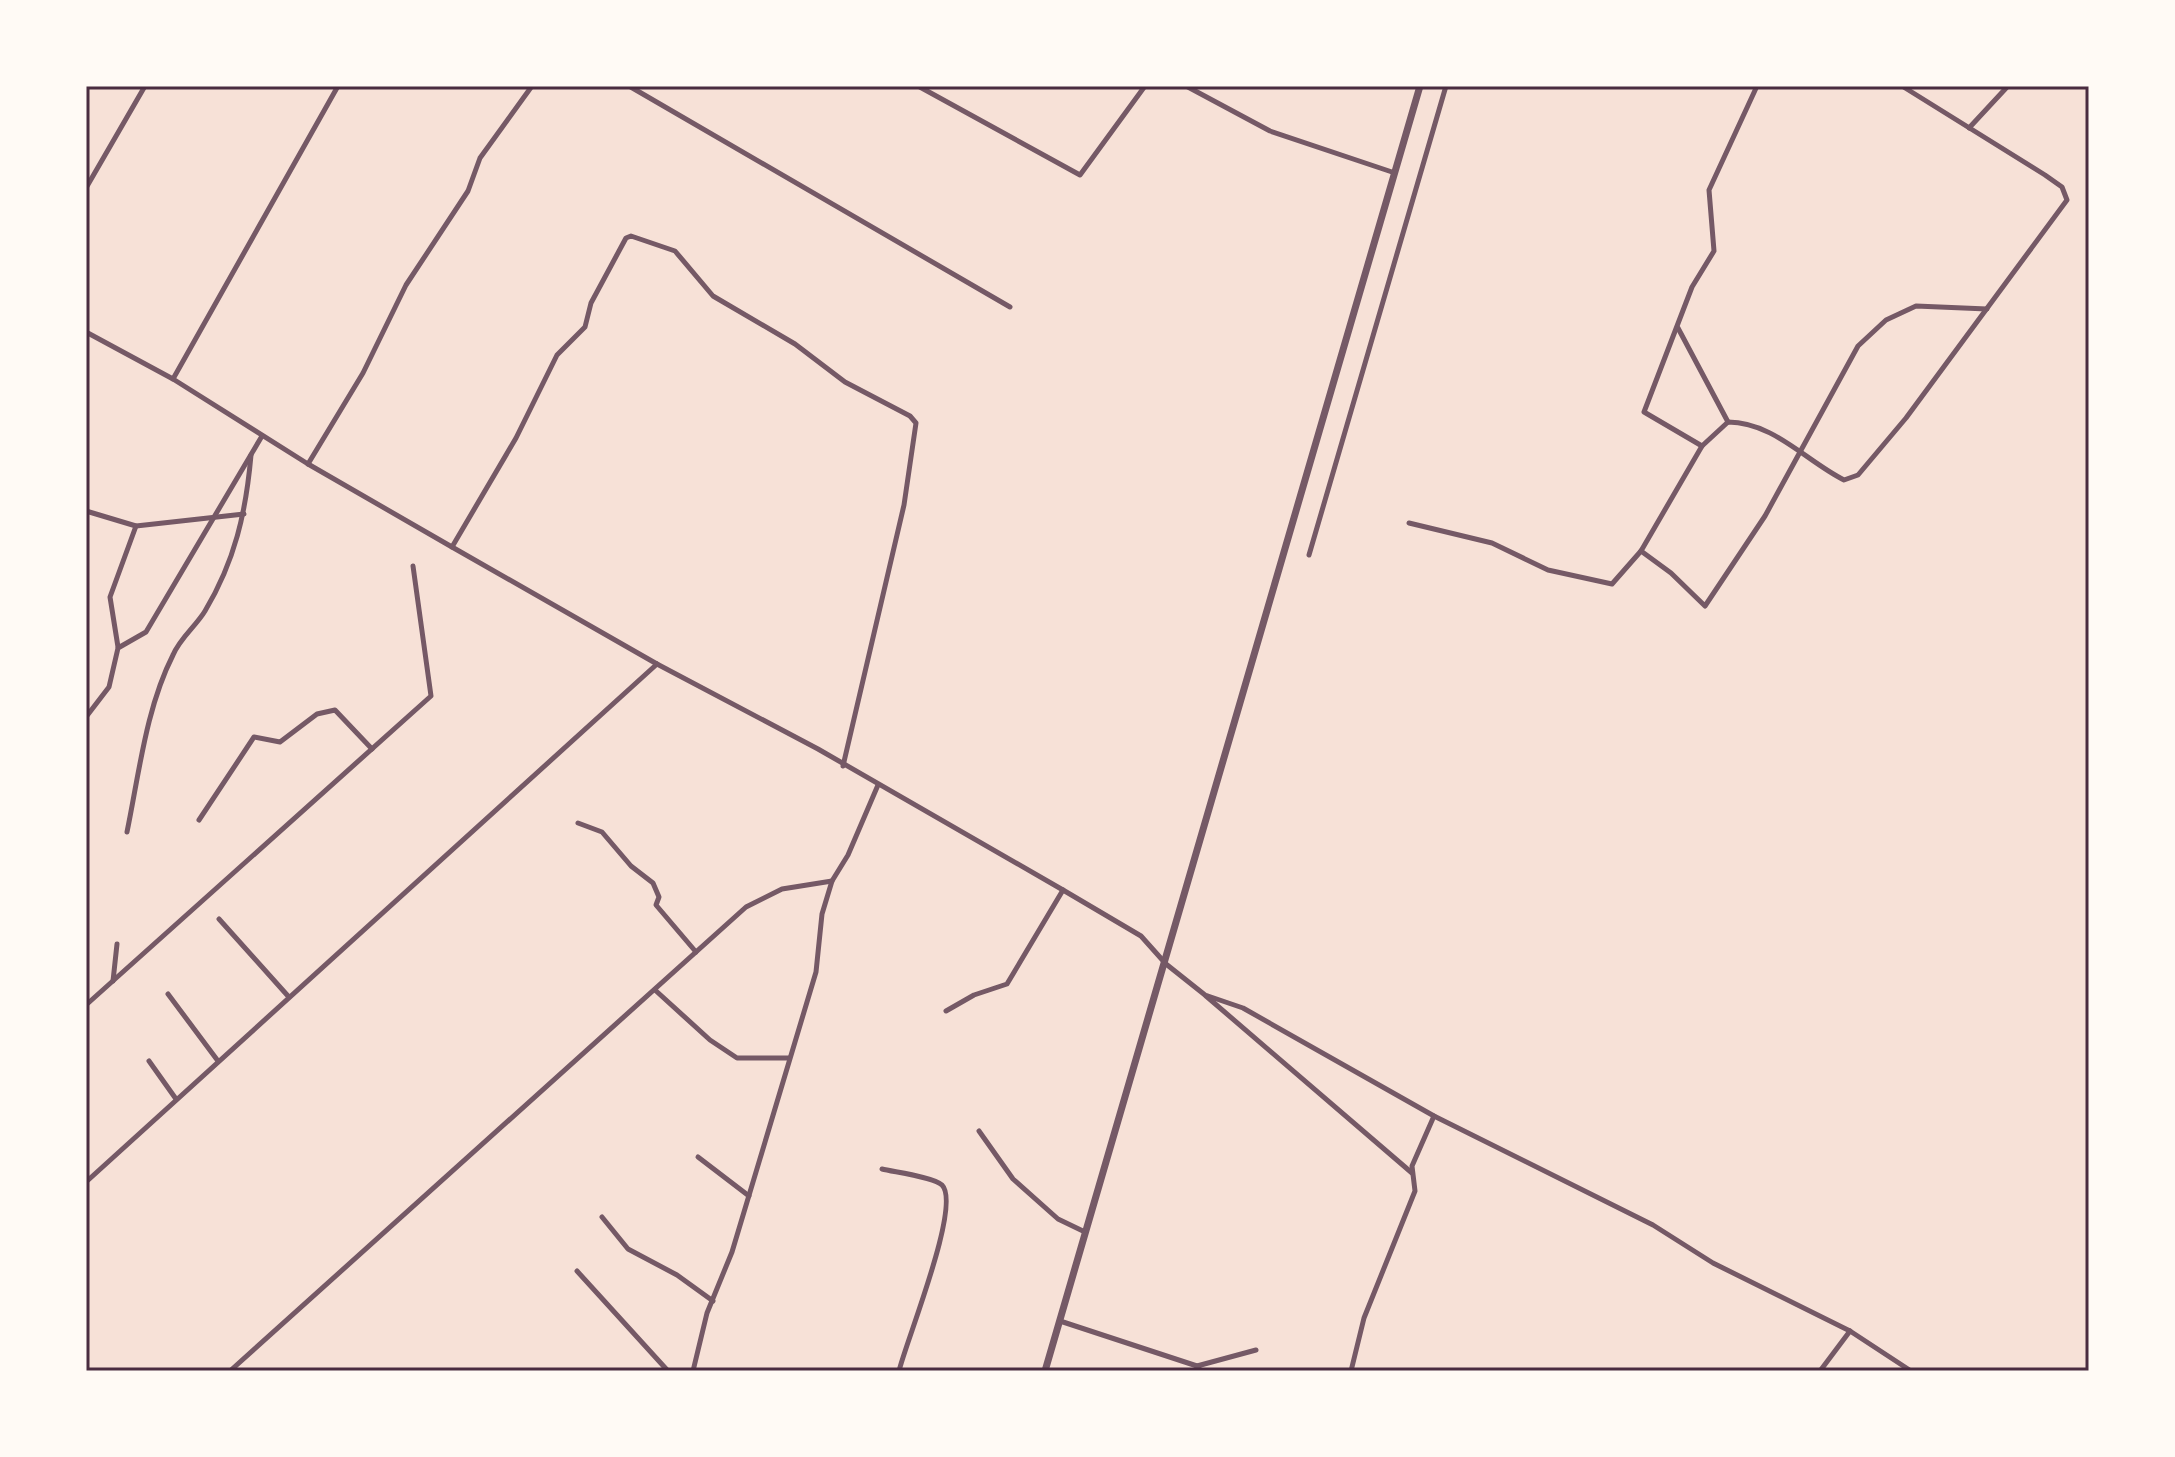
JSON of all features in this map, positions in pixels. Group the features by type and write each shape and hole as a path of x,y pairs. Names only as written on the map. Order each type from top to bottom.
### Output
{"street":[{"path":"86,188 145,86"},
{"path":"173,379 338,86"},
{"path":"308,464 363,373 406,285 468,191 480,158 532,86"},
{"path":"629,86 1010,307"},
{"path":"918,86 1080,175 1145,86"},
{"path":"1186,86 1270,131 1395,173"},
{"path":"1045,1371 1420,86"},
{"path":"1309,555 1446,86"},
{"path":"1702,446 1644,412 1692,287 1714,251 1709,190 1757,86"},
{"path":"1409,523 1492,543 1548,570 1612,584 1641,551 1702,446 1728,422 1745,422 1799,449 1839,478 1855,478 1906,418 2064,209 2067,195 2045,175 1902,86"},
{"path":"1969,128 2008,86"},
{"path":"452,547 516,438 557,355 585,327 591,303 626,238 631,236 667,246 713,296 795,344 845,382 910,416 916,423 904,505 843,766"},
{"path":"1641,551 1671,573 1705,606 1765,516 1858,346 1886,320 1916,306 1987,309"},
{"path":"1678,327 1728,422"},
{"path":"86,332 173,379 308,464 452,547 1141,936 1166,964 1412,1173"},
{"path":"118,648 146,632 262,436"},
{"path":"127,832 151,723 173,654 204,614 235,550 244,514 251,455"},
{"path":"86,511 136,526 244,514"},
{"path":"86,717 109,687 118,648 110,597 136,526"},
{"path":"86,1005 431,696 433,689 413,566"},
{"path":"86,1182 657,664"},
{"path":"199,820 254,737 280,742 295,734 317,714 335,710 372,749"},
{"path":"693,1371 816,972 822,914 832,881 848,855 878,785"},
{"path":"578,823 602,832 631,866 653,883 659,897 656,905 696,952"},
{"path":"230,1371 746,907 782,889 832,881"},
{"path":"946,1011 974,995 1007,984 1063,890"},
{"path":"219,919 288,996"},
{"path":"113,982 117,944"},
{"path":"655,990 710,1040 737,1058 789,1058"},
{"path":"168,994 218,1061"},
{"path":"1205,995 1243,1008 1434,1116 1653,1225 1713,1263 1850,1331 1911,1371"},
{"path":"149,1061 176,1099"},
{"path":"1351,1371 1364,1318 1415,1191 1412,1173 1434,1116"},
{"path":"979,1131 1013,1179 1058,1219 1085,1232"},
{"path":"698,1157 749,1196"},
{"path":"882,1169 936,1181 945,1188 947,1197 938,1250 899,1371"},
{"path":"602,1217 628,1249 677,1275 713,1301"},
{"path":"577,1271 668,1371"},
{"path":"1060,1321 1199,1368 1256,1350"},
{"path":"1820,1371 1850,1331"}]}
